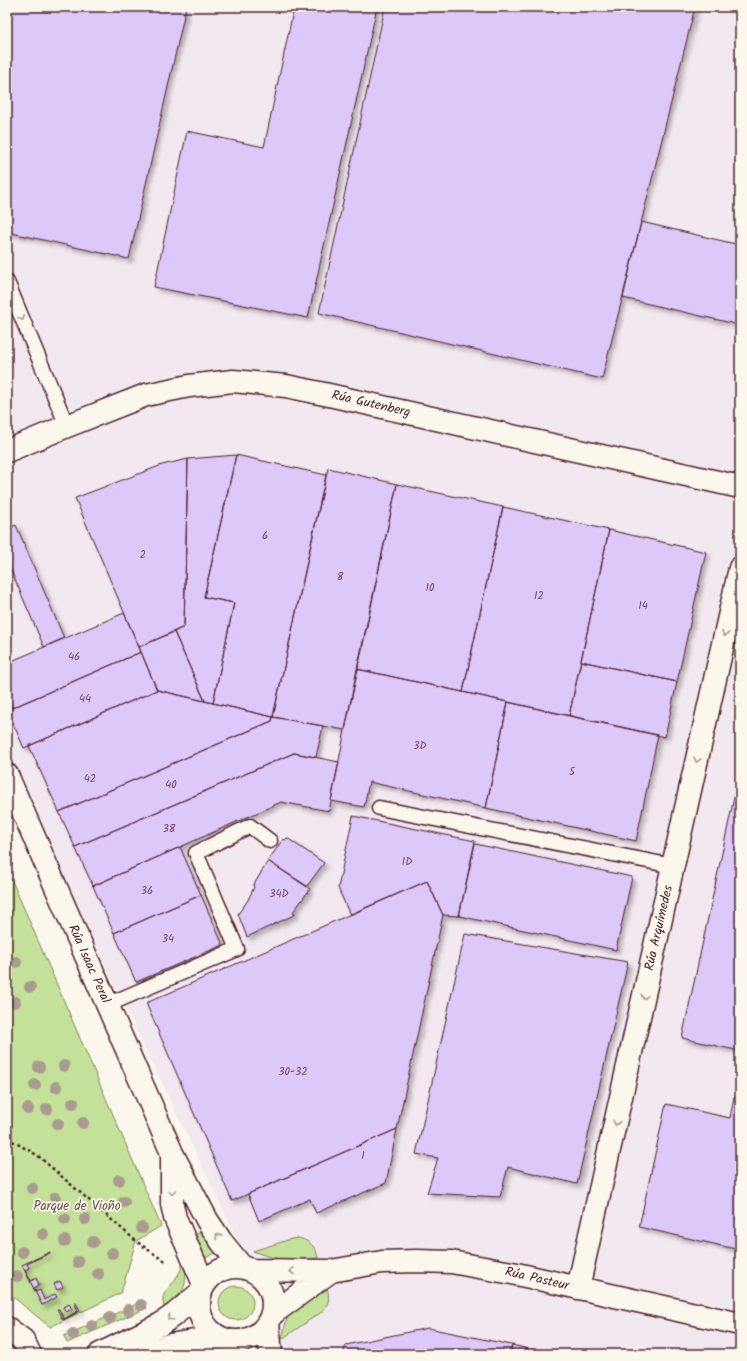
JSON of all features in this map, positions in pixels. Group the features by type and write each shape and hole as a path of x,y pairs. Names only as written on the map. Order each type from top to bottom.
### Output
{"street":[{"name":"Rúa Gutenberg","path":"7,451 146,394 189,386 233,381 286,386 329,394 740,487"},
{"name":"Rúa Arquímedes","path":"578,1288 740,568"},
{"name":"Rúa Isaac Peral","path":"7,775 172,1153 207,1220 221,1241 247,1269"},
{"name":"Rúa Isaac Peral","path":"172,1153 172,1204 175,1218 202,1288"},
{"name":"Rúa Pasteur","path":"247,1269 331,1271 382,1262 451,1262 512,1273 740,1324"},
{"path":"100,1354 161,1324 175,1314 202,1288 211,1275 231,1267 247,1269 261,1276 268,1284 272,1294 273,1304 270,1319 270,1354"},
{"name":"Rúa Pasteur","path":"270,1319 331,1271"},
{"path":"202,1288 198,1304 200,1316 205,1326 213,1334 238,1345"},
{"path":"147,1354 169,1345 194,1341 238,1345 261,1332 270,1319"},
{"path":"7,1328 22,1340 30,1354"}],"lane":[{"path":"7,282 67,426"},
{"path":"379,808 673,866"},
{"path":"107,1005 237,949 196,853 250,826 270,841"}],"path":[{"path":"7,1138 37,1155 136,1241 157,1256 171,1263"}],"shaded area":[{"path":"7,7 740,7 740,1354 283,1354 234,1232 7,764"}],"green space":[{"name":"Parque de Vioño","path":"7,869 161,1226 136,1241 121,1293 50,1327 7,1292"},
{"path":"203,1231 220,1251 205,1258 196,1234"},
{"path":"298,1238 306,1241 314,1247 318,1258 310,1260 285,1260 269,1257 253,1251 291,1239"},
{"path":"184,1260 186,1277 183,1289 177,1300 166,1312 163,1297 179,1274"},
{"path":"233,1286 239,1286 243,1287 250,1293 253,1303 252,1310 246,1317 239,1320 233,1320 229,1319 222,1313 219,1306 219,1300 220,1296 226,1289"},
{"path":"327,1288 327,1306 323,1311 282,1339 287,1319 295,1308"},
{"path":"144,1301 147,1308 67,1343 64,1336"}],"building":[{"path":"7,7 186,7 129,259 7,232"},
{"path":"294,7 377,7 308,318 154,287 187,131 264,147"},
{"path":"385,7 695,7 602,379 319,313"},
{"path":"641,222 740,245 740,325 623,298"},
{"path":"236,455 326,475 273,717 213,703 234,603 204,597"},
{"path":"236,455 204,597 234,603 213,703 205,701 174,632 184,627 188,459"},
{"path":"188,459 184,627 139,647 75,498 162,465"},
{"path":"328,468 397,484 345,730 273,717"},
{"path":"397,484 503,507 463,692 357,669"},
{"path":"503,507 609,530 569,716 463,692"},
{"path":"16,525 64,638 44,647 7,561 7,529"},
{"path":"609,530 706,552 677,682 581,661"},
{"path":"124,613 141,652 12,708 7,696 7,663"},
{"path":"174,632 205,701 157,690 139,647"},
{"path":"141,652 157,690 24,748 7,710"},
{"path":"581,661 677,682 665,737 569,716"},
{"path":"357,669 508,702 486,808 369,782 364,807 331,801"},
{"path":"157,690 273,717 272,721 59,812 29,746"},
{"path":"508,702 658,735 636,841 486,808"},
{"path":"273,717 323,726 316,757 294,753 75,847 59,812 272,721"},
{"path":"294,753 339,762 329,811 281,802 93,886 75,847"},
{"path":"740,770 740,1051 682,1038"},
{"path":"353,816 475,841 459,916 443,915 427,881 350,915 338,888"},
{"path":"287,838 324,863 307,886 268,861 283,839 285,840"},
{"path":"475,844 632,877 616,950 459,916"},
{"path":"180,847 201,895 114,933 93,886"},
{"path":"268,861 310,889 293,912 296,914 247,937 238,914 248,900 254,887 253,886"},
{"path":"427,881 443,915 397,1129 232,1201 146,1003"},
{"path":"201,895 223,945 136,982 114,933"},
{"path":"465,934 628,962 577,1184 508,1167 500,1197 427,1193 438,1158 416,1154"},
{"path":"734,1097 740,1098 740,1250 639,1227 666,1104 730,1118"},
{"path":"397,1129 386,1183 316,1213 310,1199 259,1221 248,1194"},
{"path":"50,1252 27,1264 29,1268 25,1270 31,1281 36,1278 39,1285 34,1288 36,1292 40,1290 44,1300 55,1294 57,1297 42,1305 22,1265"},
{"path":"60,1281 63,1287 57,1290 54,1284"},
{"path":"75,1301 80,1311 63,1320 57,1309 59,1309 64,1319 78,1311 74,1302"},
{"path":"69,1304 72,1309 66,1312 63,1307"},
{"path":"428,1328 512,1345 510,1354 343,1354 346,1345"},
{"path":"512,1345 549,1354 510,1354"}]}
